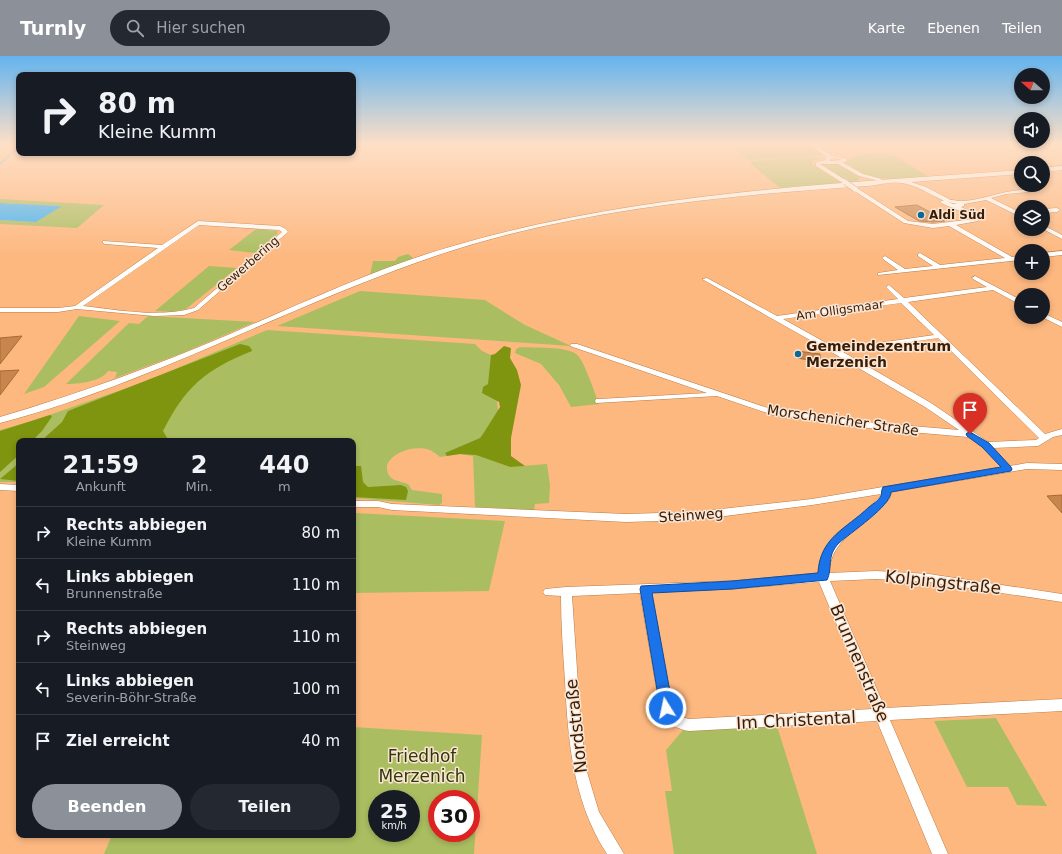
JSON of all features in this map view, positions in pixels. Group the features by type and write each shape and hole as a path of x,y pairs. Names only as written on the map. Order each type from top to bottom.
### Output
{"main road":[{"path":"851,185 860,181"},
{"path":"0,420 62,401 156,368 366,279 453,248 487,238 558,221 647,205 734,195 897,181"},
{"path":"924,188 923,183 926,181"},
{"path":"888,182 903,183 924,188 947,200"}],"street":[{"path":"845,181 906,222 925,226 976,220 975,216 959,205 947,200"},
{"path":"959,205 1006,193 1018,192"},
{"path":"987,198 1014,211"},
{"path":"1050,210 1057,210"},
{"name":"Gewerbering","path":"0,310 64,311 77,307 198,223 280,228 285,232 196,309 186,313 176,315 131,313 77,307"},
{"path":"950,224 1011,259"},
{"path":"1051,231 1062,230"},
{"path":"1051,231 1062,236"},
{"path":"105,242 164,247"},
{"path":"1050,254 1062,253"},
{"path":"920,255 938,267"},
{"path":"885,258 903,271"},
{"path":"880,274 1014,259"},
{"path":"975,278 1014,299"},
{"path":"705,279 836,350 928,405 986,445 1008,469"},
{"path":"889,287 1044,438"},
{"name":"Am Olligsmaar","path":"776,318 994,288"},
{"path":"1050,319 1062,326"},
{"path":"836,350 938,336"},
{"name":"Morschenicher Straße","path":"574,346 762,409 785,414 903,430 970,434"},
{"name":"Morschenicher Straße","path":"599,401 719,395"},
{"path":"986,445 1038,443 1042,442 1044,438 1050,435 1062,432"},
{"name":"Steinweg","path":"356,504 378,504 392,507 589,517 664,518 798,504 1027,466 1062,467"},
{"path":"0,487 16,488"},
{"name":"Brunnenstraße","path":"886,490 884,499 834,541 828,550 824,561 823,577 940,854"},
{"name":"Kolpingstraße","path":"549,592 732,585 823,577 876,575 929,578 1062,598"},
{"name":"Im Christental","path":"645,589 666,708 674,720 689,725 882,716 1062,705"},
{"name":"Nordstraße","path":"566,591 573,729 578,766 592,812 616,854"}],"green space":[{"path":"772,181 838,181 841,183 780,188"},
{"path":"0,199 104,205 77,228 0,224 0,220 36,222 61,206 0,203"},
{"path":"256,229 277,231 278,233 255,253 229,250"},
{"path":"408,254 412,257 412,259 370,275 373,261 395,261 398,257"},
{"path":"209,266 237,268 186,309 172,312 155,311"},
{"path":"360,291 485,300 525,325 571,346 277,326"},
{"path":"79,316 120,321 44,387 24,394"},
{"path":"148,316 255,322 180,354 115,378 117,372 108,371 105,375 95,380 83,383 66,384 129,323 139,324"},
{"path":"267,330 475,344 482,351 491,355 498,410 477,455 510,467 547,464 550,485 549,503 535,504 534,510 475,507 473,456 459,454 440,457 430,450 418,448 406,450 394,456 387,465 387,471 392,478 406,483 412,490 442,494 442,503 439,505 356,498 356,438 16,438 16,482 0,482 0,430 35,420 144,382"},
{"path":"240,344 249,346 252,350 222,365 198,381 180,402 163,431 167,438 44,438 62,422 68,411"},
{"path":"504,346 511,348 510,358 517,370 521,385 511,438 511,456 525,466 510,467 476,455 460,454 447,456 445,453 480,438 500,407 499,402 482,393 483,387 488,384 491,355 495,354"},
{"path":"520,347 565,350 576,354 586,369 599,404 571,407 559,385 541,364 515,353 516,349"},
{"path":"50,415 52,416 42,431 35,438 16,438 16,458 0,472 0,431"},
{"path":"16,466 16,481 0,479"},
{"path":"356,466 361,466 363,482 368,487 401,485 406,487 408,491 406,500 356,497"},
{"path":"356,513 505,521 489,591 356,593"},
{"path":"996,718 1047,806 1017,805 1008,787 967,787 934,721"},
{"path":"777,726 817,854 674,854 665,791 672,791 666,750 683,730"},
{"name":"Friedhof Merzenich","path":"356,727 482,735 478,790 428,790 428,842 475,842 474,854 104,854 111,838 356,838"}],"water":[{"path":"0,203 62,206 36,222 0,220"}],"building":[{"name":"Aldi Süd","path":"917,205 945,221 919,221 895,207"},
{"path":"22,336 0,364 0,338"},
{"path":"797,351 820,354 820,362 797,358"},
{"path":"19,370 0,395 0,371"},
{"path":"1062,495 1062,513 1047,496"}],"place":[{"name":"Aldi Süd","path":"921,215"},
{"name":"Gemeindezentrum Merzenich","path":"798,354"}],"route":[{"path":"666,708 645,589 732,585 823,577 824,561 828,550 834,541 884,499 886,490 1008,469 986,445 970,434"}]}
